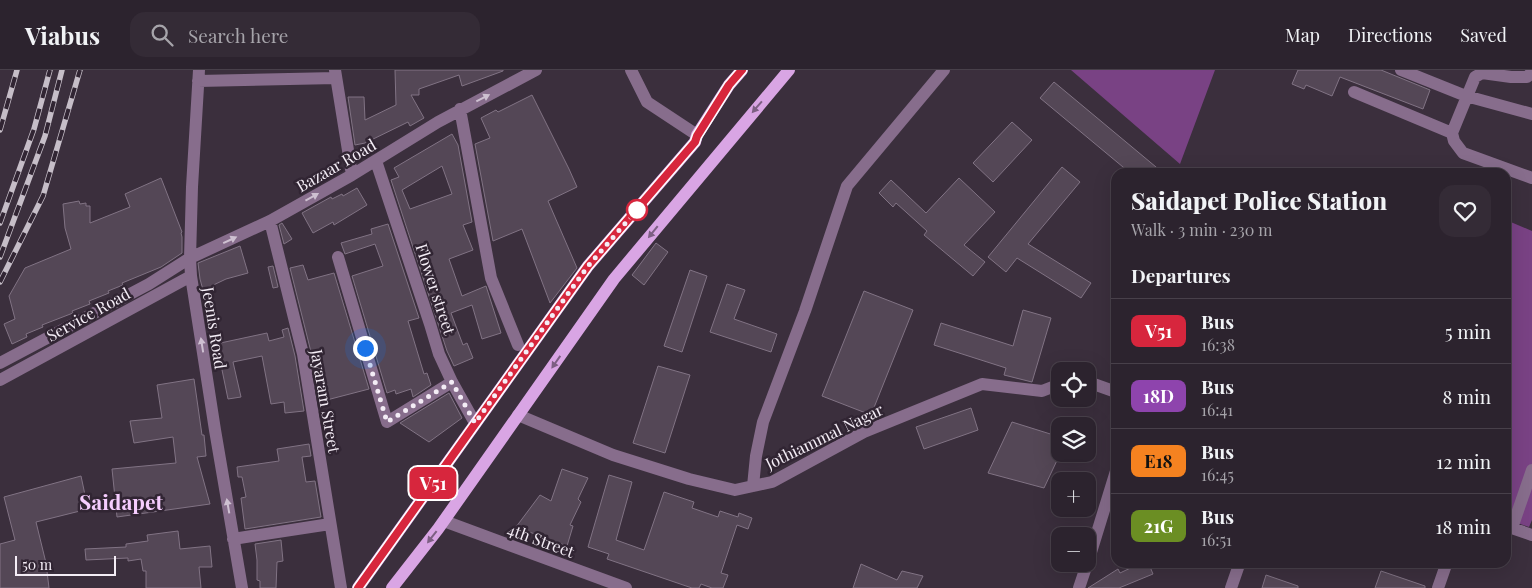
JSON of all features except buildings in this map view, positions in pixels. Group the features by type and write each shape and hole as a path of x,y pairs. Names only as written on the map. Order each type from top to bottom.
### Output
{"main road":[{"path":"358,588 588,266 695,142 729,85 742,70"},
{"path":"392,588 444,521 614,279 789,70"}],"street":[{"name":"Bazaar Road","path":"0,363 150,284 190,258 270,221 376,161 460,109 536,70"},
{"path":"631,70 647,102 697,136"},
{"path":"753,486 756,456 763,422 805,311 847,186 944,70"},
{"path":"1401,70 1466,96 1532,114"},
{"path":"1504,168 1463,153 1454,141 1452,133 1475,77 1482,73 1527,77 1532,72"},
{"path":"198,76 335,74 352,175"},
{"name":"Jeenis Road","path":"198,76 190,258 191,276 242,588"},
{"path":"1354,92 1452,133"},
{"path":"460,109 491,278 518,345"},
{"name":"Flower street","path":"376,161 439,354 475,423"},
{"path":"1511,170 1532,178"},
{"name":"Jayaram Street","path":"270,221 303,354 341,588"},
{"path":"338,257 387,422 452,382"},
{"name":"Service Road","path":"0,380 191,276"},
{"name":"Jothiammal Nagar","path":"518,415 613,455 689,479 735,490 772,482 864,432 982,384 1042,391 1051,388"},
{"path":"1096,385 1111,390"},
{"path":"1511,522 1532,470"},
{"path":"1096,534 1111,487"},
{"name":"4th Street","path":"444,521 626,588"},
{"path":"233,539 330,524"},
{"path":"1511,528 1532,533"},
{"path":"1231,588 1238,568"},
{"path":"1438,588 1445,568"},
{"path":"1079,588 1084,572"}],"shaded area":[{"path":"1071,70 1215,70 1180,164"},
{"path":"1511,222 1532,231 1532,520 1529,527 1511,521"}],"railway":[{"path":"0,130 17,70"},
{"path":"0,223 34,129 50,70"},
{"path":"0,257 45,136 62,70"},
{"path":"0,282 43,196 80,70"}],"bus line":[{"name":"V51","path":"358,588 588,266 695,142 729,85 742,70"}],"district":[{"name":"Saidapet","path":"121,501"}],"route":[{"path":"365,348 387,422 452,382 475,423 588,266 637,210"}]}
